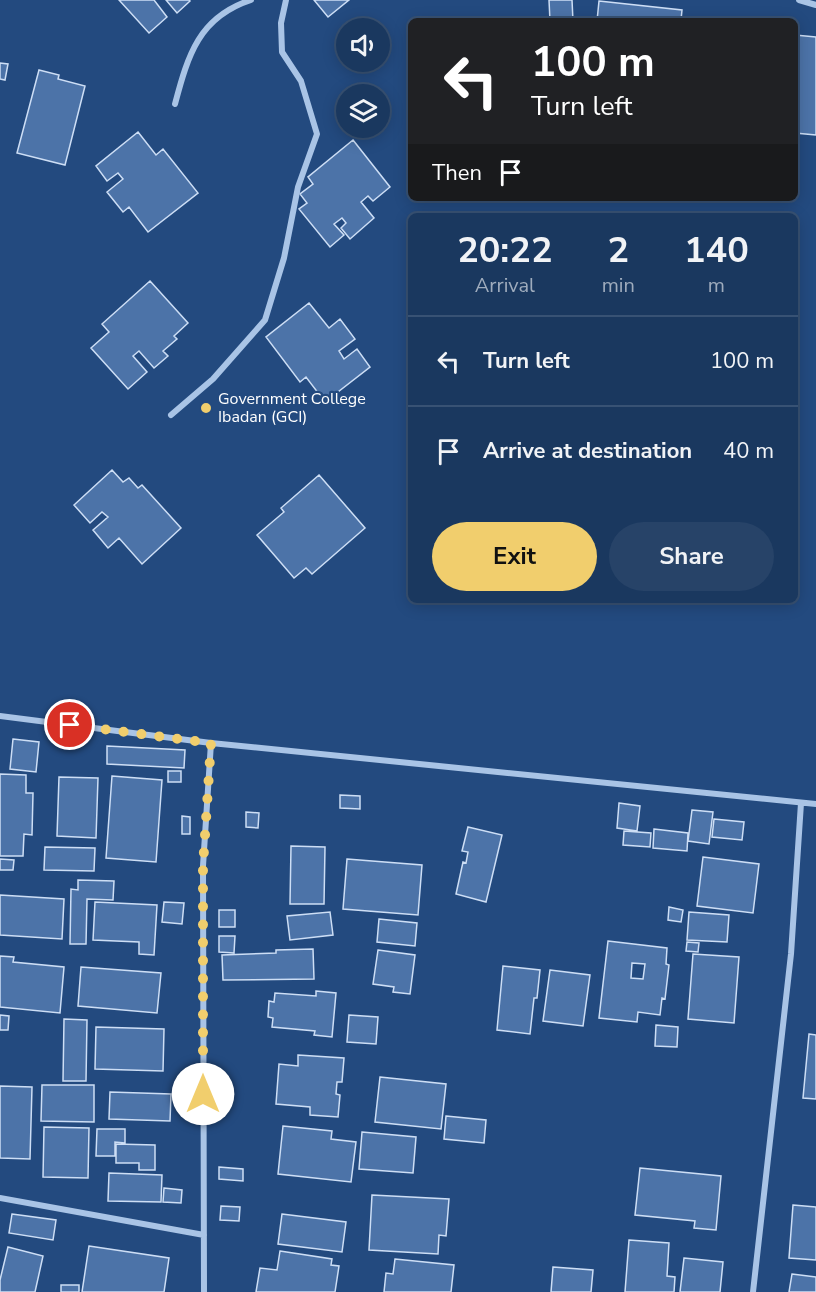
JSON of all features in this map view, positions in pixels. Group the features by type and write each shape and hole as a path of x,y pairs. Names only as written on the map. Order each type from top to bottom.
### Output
{"street":[{"path":"175,104 185,66 208,24 238,4 251,0"},
{"path":"171,415 213,379 265,320 284,258 298,187 317,134 300,81 282,52 281,23 286,0"},
{"path":"799,0 816,4"},
{"path":"0,716 211,743 816,804"},
{"path":"204,1292 203,866 211,743"},
{"path":"753,1292 791,954 801,803"},
{"path":"0,1198 204,1235"}],"building":[{"path":"119,0 154,0 167,17 149,33"},
{"path":"166,0 189,0 190,1 177,13"},
{"path":"314,0 349,0 328,17"},
{"path":"549,0 572,0 573,18 550,18"},
{"path":"599,1 682,10 681,18 597,18"},
{"path":"798,35 816,37 816,135 798,133"},
{"path":"0,63 8,64 5,80 0,79"},
{"path":"39,70 59,75 58,79 85,86 65,165 17,153"},
{"path":"138,132 156,155 163,149 198,193 148,232 129,207 123,212 107,192 123,179 118,173 107,181 96,166"},
{"path":"353,140 390,187 373,201 368,196 361,202 374,218 350,239 341,228 346,223 342,218 334,224 344,235 330,247 299,209 307,203 300,194 313,184 308,177"},
{"path":"150,281 188,323 174,336 177,339 163,351 168,356 154,368 139,351 133,356 147,372 128,389 91,348 109,332 102,324"},
{"path":"309,303 329,328 340,319 355,339 339,351 344,359 357,349 370,367 325,402 306,377 300,382 266,337"},
{"path":"112,470 123,482 129,478 138,488 142,485 181,528 142,564 119,538 108,548 93,530 108,517 102,512 90,523 74,505"},
{"path":"319,475 365,528 312,574 306,568 294,578 257,535 284,512 281,508"},
{"path":"13,739 39,742 36,772 10,769"},
{"path":"107,746 185,750 184,768 107,764"},
{"path":"168,771 181,771 181,782 168,782"},
{"path":"0,774 26,775 26,793 33,793 32,835 24,834 23,856 0,856"},
{"path":"112,776 162,780 156,862 106,858"},
{"path":"59,777 98,778 96,838 57,836"},
{"path":"340,795 360,796 360,809 340,808"},
{"path":"619,803 640,806 637,831 617,828"},
{"path":"692,810 713,812 709,844 688,841"},
{"path":"246,812 259,813 258,828 246,827"},
{"path":"182,816 190,817 190,834 182,834"},
{"path":"714,819 744,822 742,840 712,837"},
{"path":"468,827 502,835 486,902 456,894 463,862 466,863 468,852 462,851"},
{"path":"654,829 688,833 687,851 653,848"},
{"path":"624,831 651,833 650,847 623,845"},
{"path":"291,846 325,847 324,904 290,904"},
{"path":"45,847 95,848 94,871 44,870"},
{"path":"703,857 759,864 753,913 697,906"},
{"path":"0,859 14,860 13,870 0,870"},
{"path":"347,859 422,865 418,915 343,909"},
{"path":"78,880 114,881 113,900 87,899 86,944 70,944 71,889 78,890"},
{"path":"0,895 64,899 62,939 0,935"},
{"path":"95,902 157,905 154,955 139,954 139,942 93,940"},
{"path":"164,902 184,903 182,924 162,922"},
{"path":"669,907 683,910 681,922 668,920"},
{"path":"219,910 235,910 235,927 219,927"},
{"path":"330,912 333,935 290,940 287,916"},
{"path":"689,912 729,915 727,942 687,940"},
{"path":"379,919 417,923 415,946 377,942"},
{"path":"219,936 235,936 234,953 219,952"},
{"path":"608,941 667,948 666,964 669,965 665,999 662,998 660,1015 638,1012 637,1022 599,1018","holes":["632,963 645,964 643,979 631,978"]},
{"path":"687,942 699,943 698,952 686,951"},
{"path":"313,949 314,979 223,980 222,955"},
{"path":"378,950 415,955 410,994 393,992 394,987 373,984"},
{"path":"693,954 739,957 734,1023 688,1019"},
{"path":"0,956 14,957 13,962 64,967 60,1013 0,1007"},
{"path":"503,966 540,970 530,1034 497,1030"},
{"path":"81,967 161,973 157,1013 78,1006"},
{"path":"550,970 590,975 583,1026 543,1021"},
{"path":"316,991 336,993 332,1037 314,1035 315,1031 272,1027 273,1018 268,1017 269,1001 274,1002 275,993 316,996"},
{"path":"0,1015 9,1016 8,1030 0,1030"},
{"path":"349,1015 378,1017 376,1044 347,1042"},
{"path":"64,1019 87,1020 86,1081 63,1081"},
{"path":"656,1025 678,1027 677,1047 655,1046"},
{"path":"96,1027 164,1029 163,1071 95,1069"},
{"path":"809,1034 816,1035 816,1099 803,1098"},
{"path":"298,1055 344,1058 342,1082 337,1082 336,1094 340,1095 338,1117 310,1115 310,1107 276,1104 279,1064 298,1066"},
{"path":"380,1077 446,1084 441,1129 375,1122"},
{"path":"42,1085 94,1085 94,1122 41,1121"},
{"path":"0,1086 32,1087 30,1159 0,1158"},
{"path":"110,1092 171,1094 170,1121 109,1119"},
{"path":"446,1116 486,1120 484,1143 444,1139"},
{"path":"283,1126 332,1131 331,1139 356,1142 351,1182 278,1174"},
{"path":"44,1127 89,1128 88,1178 43,1177"},
{"path":"97,1129 125,1129 125,1143 115,1142 115,1156 96,1156"},
{"path":"362,1132 416,1137 413,1173 359,1169"},
{"path":"116,1144 155,1145 155,1170 139,1170 139,1163 116,1163"},
{"path":"219,1167 243,1169 243,1181 219,1179"},
{"path":"640,1168 721,1176 716,1230 694,1228 695,1221 635,1215"},
{"path":"109,1173 162,1175 161,1202 108,1201"},
{"path":"164,1188 182,1190 181,1203 163,1202"},
{"path":"372,1195 449,1199 446,1236 439,1235 438,1254 369,1250"},
{"path":"793,1205 816,1207 816,1260 789,1258"},
{"path":"221,1206 240,1207 239,1221 220,1220"},
{"path":"12,1214 56,1220 53,1240 9,1233"},
{"path":"282,1214 346,1222 342,1252 278,1244"},
{"path":"629,1240 669,1243 667,1276 675,1277 674,1292 625,1292"},
{"path":"89,1246 169,1258 164,1292 82,1292"},
{"path":"8,1247 43,1256 35,1292 0,1292 0,1280"},
{"path":"280,1251 332,1259 331,1265 339,1266 335,1292 256,1292 260,1268 277,1270"},
{"path":"684,1258 723,1262 720,1292 680,1292"},
{"path":"395,1259 454,1265 451,1292 384,1292 386,1273 393,1274"},
{"path":"553,1267 593,1270 591,1292 551,1292"},
{"path":"792,1274 816,1277 816,1292 789,1292"},
{"path":"61,1285 79,1285 79,1292 61,1292"}],"place":[{"name":"Government College Ibadan (GCI)","path":"206,408"}],"route":[{"path":"70,725 211,743 203,866 203,1094"}]}
